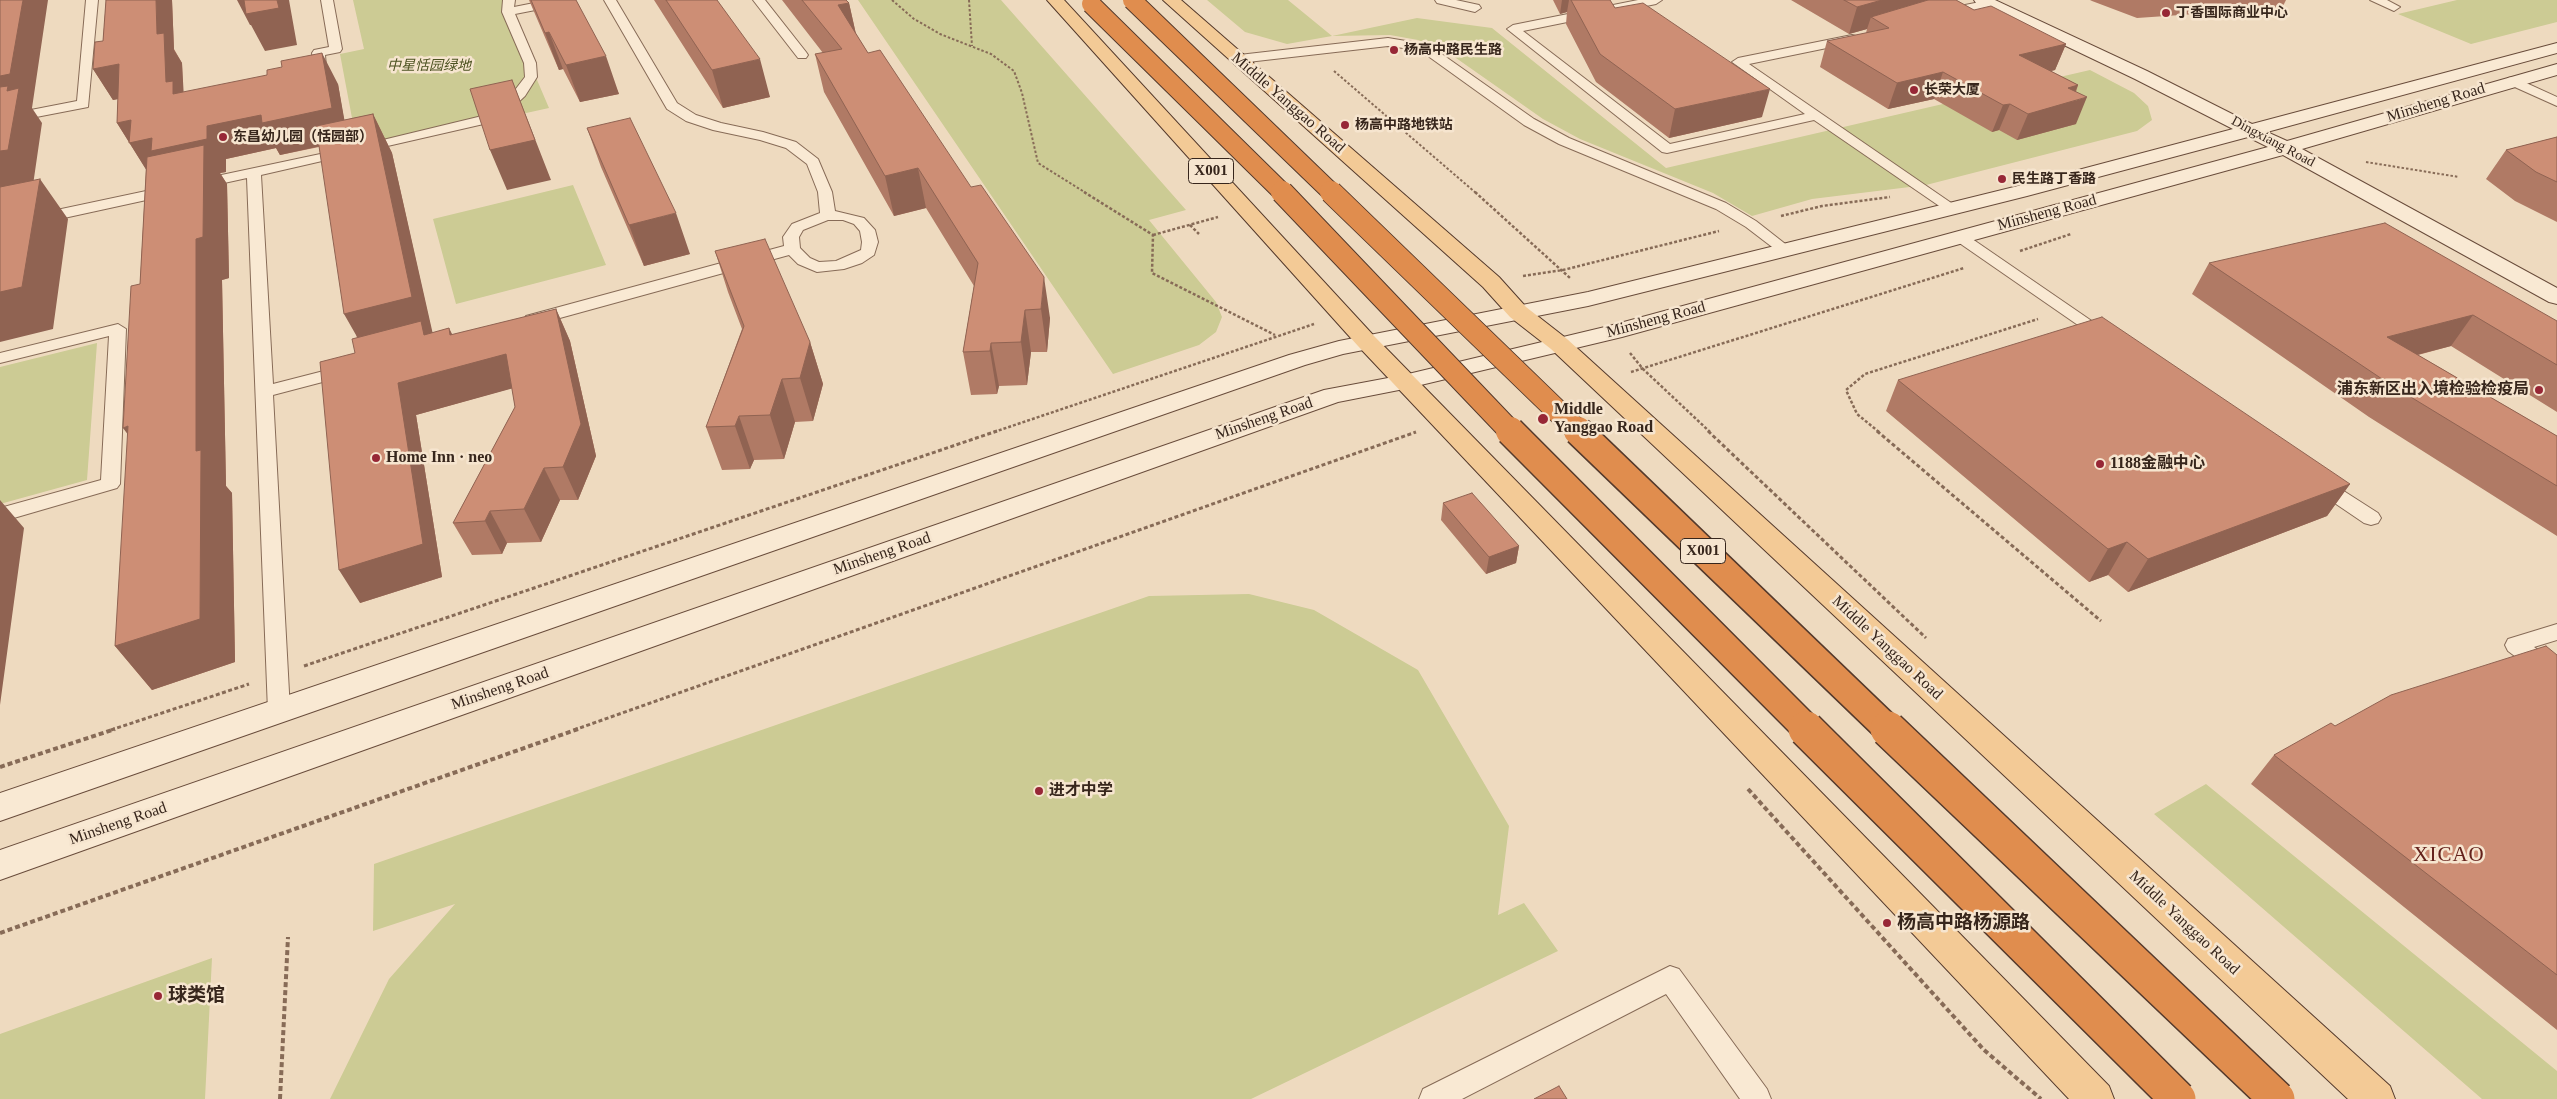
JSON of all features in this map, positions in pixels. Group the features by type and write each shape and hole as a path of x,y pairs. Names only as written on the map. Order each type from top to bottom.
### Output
{"highway":[{"name":"Middle Yanggao Road","path":"1132,0 1759,606 2277,1099"},
{"name":"X001","path":"1091,4 1254,163 1551,474 2178,1099"}],"main road":[{"name":"X001","path":"1056,0 1404,382 2095,1099"},
{"name":"Middle Yanggao Road","path":"1171,0 1491,282 1518,312 1559,344 2376,1099"},
{"name":"Dingxiang Road","path":"2015,0 2271,125 2294,145 2557,297"},
{"name":"Dingxiang Road","path":"1986,2 2141,75 2251,130 2326,155 2557,279"},
{"name":"Minsheng Road","path":"0,807 1297,360 1366,341 1588,300 1952,209 2557,48"},
{"name":"Minsheng Road","path":"0,865 1333,395 1404,382 1614,332 2294,145 2557,69"}],"lane":[{"path":"0,120 83,104 92,0"},
{"path":"320,79 318,53 336,49 327,0"},
{"path":"0,227 254,173 452,129 483,120 505,108 520,93 531,77 530,63 509,6 566,0"},
{"path":"610,0 672,106 691,118 718,127 763,136 791,145 812,162 825,192 828,216"},
{"path":"759,0 802,56"},
{"path":"1441,0 1475,8"},
{"path":"1656,0 1513,29 1667,149 1816,116"},
{"path":"2376,0 2394,7"},
{"path":"1935,16 1986,2"},
{"path":"1868,36 1738,62 1952,209"},
{"path":"1239,59 1388,42 1414,46 1432,53 1529,122 1564,140 1721,206 1751,224 1785,250"},
{"path":"2513,81 2557,102"},
{"path":"254,173 280,711"},
{"path":"828,216 845,216 859,221 867,230 870,242 868,252 856,260 838,266 817,267 804,261 792,249 791,237 797,227 810,220 828,216"},
{"path":"1960,237 2124,350"},
{"path":"515,324 792,249"},
{"path":"0,358 118,329 110,484 0,515"},
{"path":"265,392 361,366"},
{"path":"2305,474 2371,518"},
{"path":"2557,632 2516,645 2557,676"},
{"path":"1433,1099 1670,978 1757,1099"}],"path":[{"path":"892,0 914,19 940,34 991,54 1014,71 1022,93 1038,162 1153,235 1218,217"},
{"path":"969,0 972,46"},
{"path":"1331,68 1563,270 1588,300"},
{"path":"2326,155 2460,177"},
{"path":"1190,225 1199,234"},
{"path":"1599,381 2076,233"},
{"path":"1153,235 1152,273 1276,336"},
{"path":"2067,310 1865,374 1846,390 1857,414 2100,621"},
{"path":"0,933 1361,450 1421,431 1446,426"},
{"path":"280,1099 288,937"}],"green space":[{"name":"中星恬园绿地","path":"353,0 509,0 508,12 549,108 358,150 340,54 364,49"},
{"path":"858,0 1001,0 1186,210 1149,220 1216,302 1222,317 1216,332 1199,345 1113,374"},
{"path":"1207,0 1288,0 1332,36 1287,44 1245,32"},
{"path":"2457,0 2557,0 2557,22 2471,44 2398,14"},
{"path":"1417,18 1492,28 1666,168 2090,70 2134,93 2148,106 2152,120 2137,131 1926,185 1812,199 1752,216 1713,193 1580,139 1543,119 1446,51 1418,40 1390,35 1332,36"},
{"path":"573,185 606,265 456,304 433,219"},
{"path":"97,343 87,480 0,504 0,367"},
{"name":"进才中学","path":"1249,594 1314,610 1418,670 1509,826 1498,915 1524,903 1558,951 1251,1099 330,1099 389,979 455,904 373,931 374,864 1149,596"},
{"path":"2206,784 2557,1071 2557,1099 2482,1099 2154,814"},
{"name":"球类馆","path":"212,958 205,1099 0,1099 0,1034"}],"building":[{"path":"0,0 23,0 10,74 0,76"},
{"path":"106,0 156,0 157,34 164,33 166,82 173,81 173,94 267,75 267,70 282,67 281,61 322,53 332,108 262,123 261,115 207,126 207,139 151,151 152,138 129,143 131,120 117,123 119,64 93,69 95,42 103,41"},
{"path":"244,0 277,0 279,8 246,14"},
{"path":"531,0 576,0 606,56 566,65 549,32 545,33"},
{"path":"666,0 717,0 760,59 712,70"},
{"path":"802,0 846,0 849,3 838,5 868,53 880,50 971,187 981,185 1044,277 1041,309 1025,310 1021,342 991,343 990,351 963,352 978,263 918,168 885,176 815,54 842,49"},
{"path":"1571,0 1610,0 1615,8 1643,3 1770,89 1675,109 1600,54"},
{"path":"1844,0 1882,0 1857,7"},
{"path":"1928,0 1956,0 1974,10 1991,6 2066,44 2019,55 2078,85 2068,88 2087,97 2028,114 2010,104 2003,105 1943,72 1897,83 1827,41 1889,28 1871,17"},
{"path":"512,80 535,140 490,150 470,89"},
{"path":"8,86 7,91 19,88 8,150 0,151 0,87"},
{"path":"373,114 412,297 344,314 316,126"},
{"path":"630,118 676,213 629,225 587,128"},
{"path":"2557,137 2557,182 2536,172 2506,150"},
{"path":"204,145 203,237 196,239 196,451 201,450 200,619 115,646 128,426 123,428 131,286 140,284 147,157"},
{"path":"40,179 22,287 0,292 0,187"},
{"path":"2385,223 2557,321 2557,365 2473,315 2387,337 2557,436 2557,486 2391,385 2209,263"},
{"path":"765,239 810,342 800,378 782,379 770,415 739,416 735,426 706,427 744,326 715,251"},
{"path":"556,309 581,424 563,467 544,468 524,509 490,511 485,521 453,523 515,407 506,354 398,383 423,544 339,570 320,362 355,353 352,339 421,321 424,335 449,328 450,335"},
{"name":"1188金融中心","path":"2102,317 2350,484 2148,559 2127,542 2108,549 1898,380"},
{"path":"1472,493 1519,546 1489,557 1443,503"},
{"path":"2546,646 2557,655 2557,975 2274,755 2331,723 2335,726 2391,695"},
{"path":"1559,1086 1567,1099 1534,1099"}],"place":[{"name":"丁香国际商业中心","path":"2166,13"},
{"name":"杨高中路民生路","path":"1394,50"},
{"name":"长荣大厦","path":"1914,90"},
{"name":"杨高中路地铁站","path":"1345,125"},
{"name":"东昌幼儿园（恬园部）","path":"223,137"},
{"name":"民生路丁香路","path":"2002,179"},
{"name":"浦东新区出入境检验检疫局","path":"2539,390"},
{"name":"Middle Yanggao Road","path":"1543,419"},
{"name":"Home Inn · neo","path":"376,458"},
{"name":"1188金融中心","path":"2100,464"},
{"name":"进才中学","path":"1039,791"},
{"name":"杨高中路杨源路","path":"1887,923"},
{"name":"球类馆","path":"158,996"}],"district":[{"name":"XICAO","path":"2449,855"}]}
